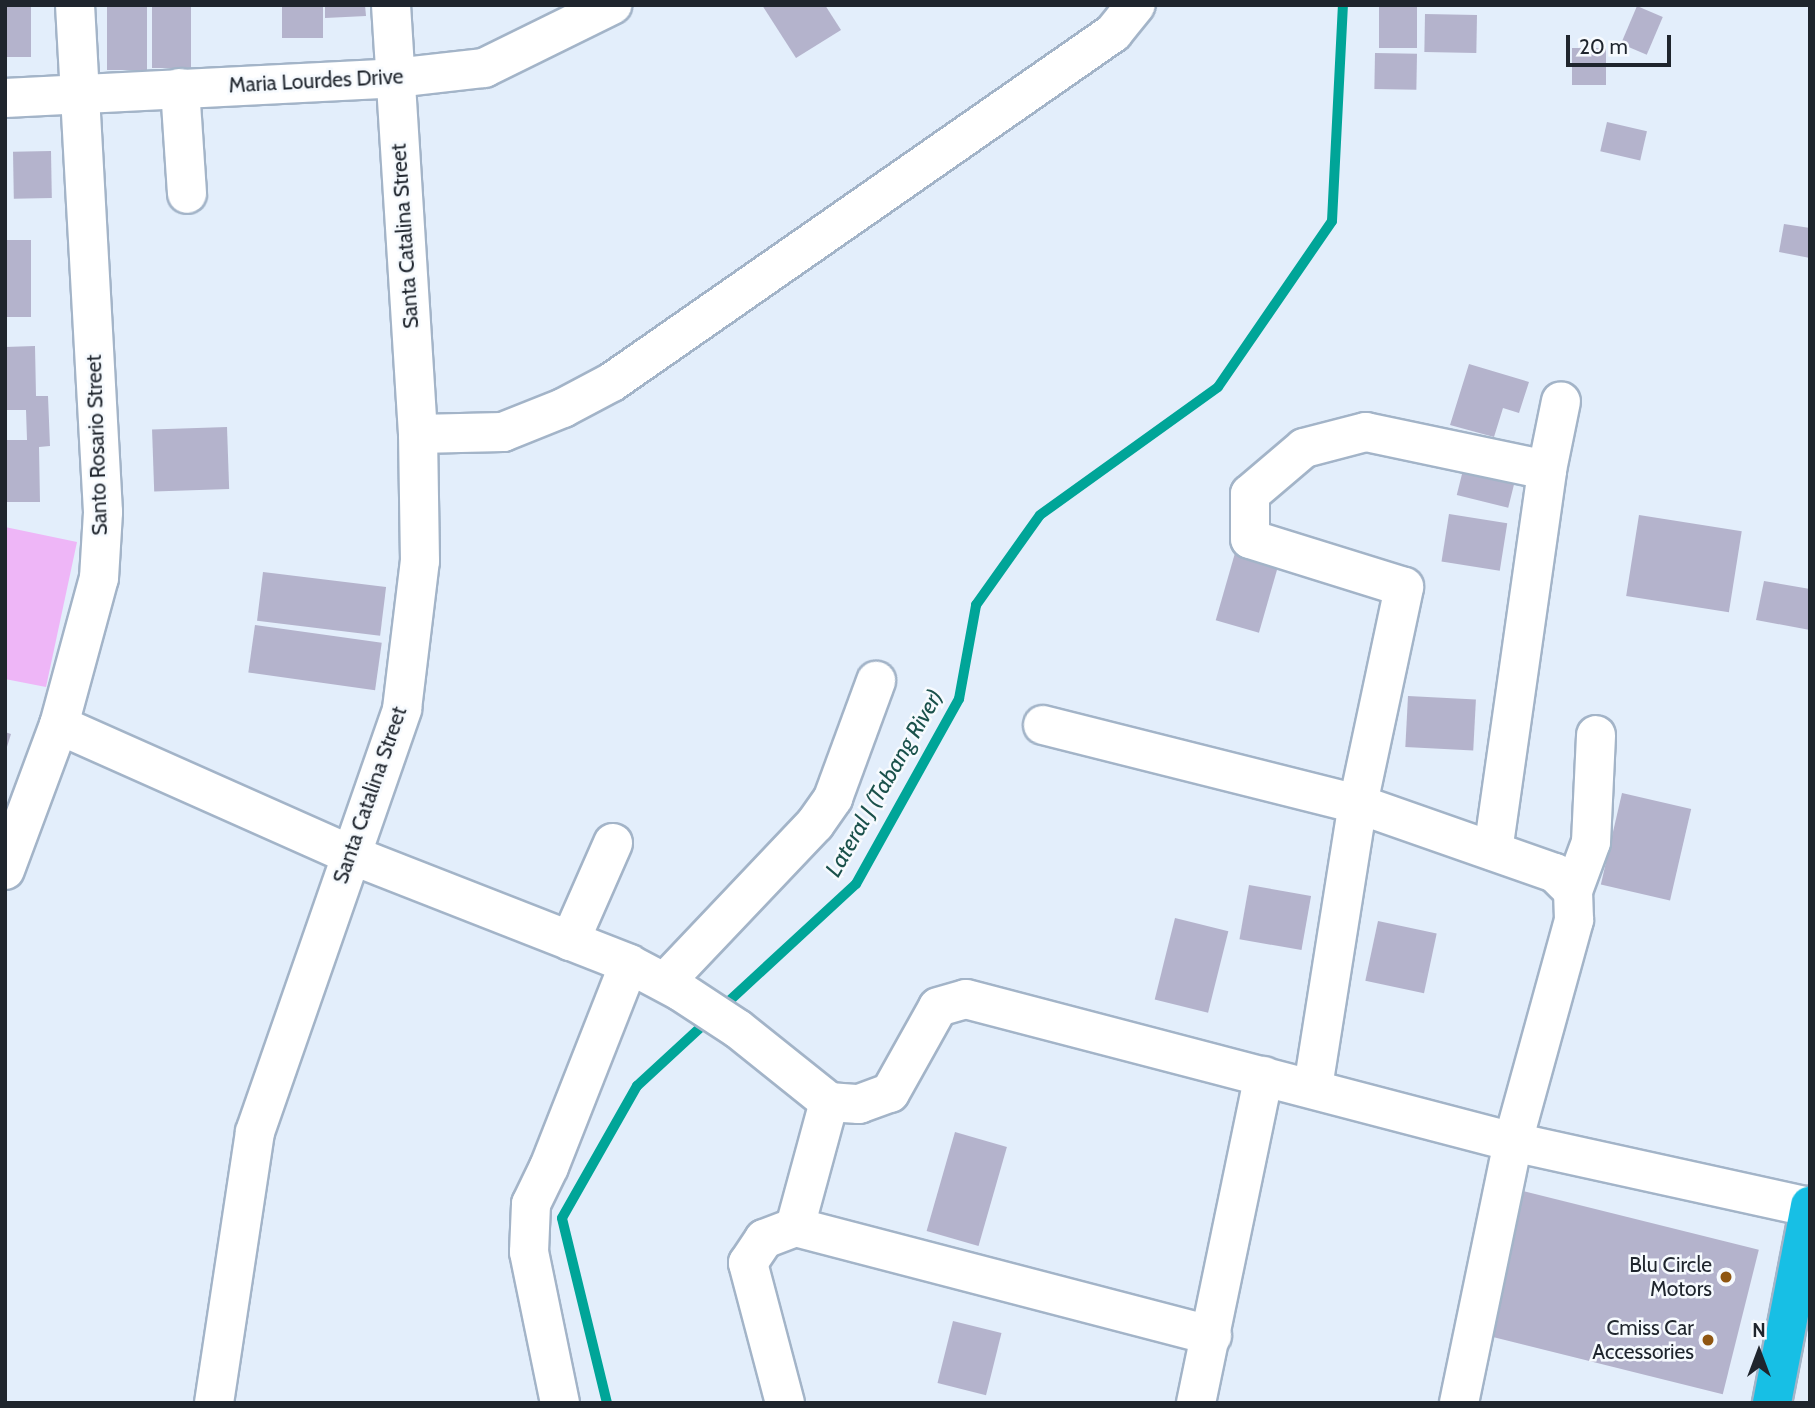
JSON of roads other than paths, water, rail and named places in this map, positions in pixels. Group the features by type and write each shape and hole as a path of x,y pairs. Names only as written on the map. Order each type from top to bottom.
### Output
{"highway":[{"path":"1772,1403 1810,1207"}],"street":[{"name":"Santo Rosario Street","path":"5,870 59,725 99,578 103,512 75,5"},
{"name":"Santa Catalina Street","path":"214,1403 255,1132 349,854 402,709 420,561 418,434 391,5"},
{"name":"Maria Lourdes Drive","path":"5,98 396,78 484,68 612,5"},
{"path":"418,434 503,432 563,408 612,382 1113,33 1136,5"},
{"path":"180,88 187,194"},
{"path":"1493,851 1548,470 1561,401"},
{"path":"1313,1087 1359,804 1404,587 1250,539 1250,494 1304,448 1366,432 1548,470"},
{"path":"673,987 815,824 833,799 876,681"},
{"path":"59,725 349,854 629,964 673,987 738,1029 829,1102 859,1104 890,1093 938,1007 966,999 1313,1087 1513,1142 1810,1207"},
{"path":"1043,725 1359,804 1555,873 1573,891"},
{"path":"1459,1403 1513,1142 1574,920 1573,891 1591,842 1596,735"},
{"path":"570,941 612,844"},
{"path":"560,1403 530,1252 531,1204 549,1167 629,964"},
{"path":"1196,1403 1264,1076"},
{"path":"795,1227 829,1102"},
{"path":"785,1403 748,1263 764,1239 795,1227 1212,1336"}],"waterway":[{"name":"Lateral J (Tabang River)","path":"607,1403 562,1218 637,1086 856,884 959,699 976,605 1040,515 1218,387 1332,221 1343,5"}],"place":[{"name":"Blu Circle Motors","path":"1726,1277"},
{"name":"Cmiss Car Accessories","path":"1708,1340"}]}
